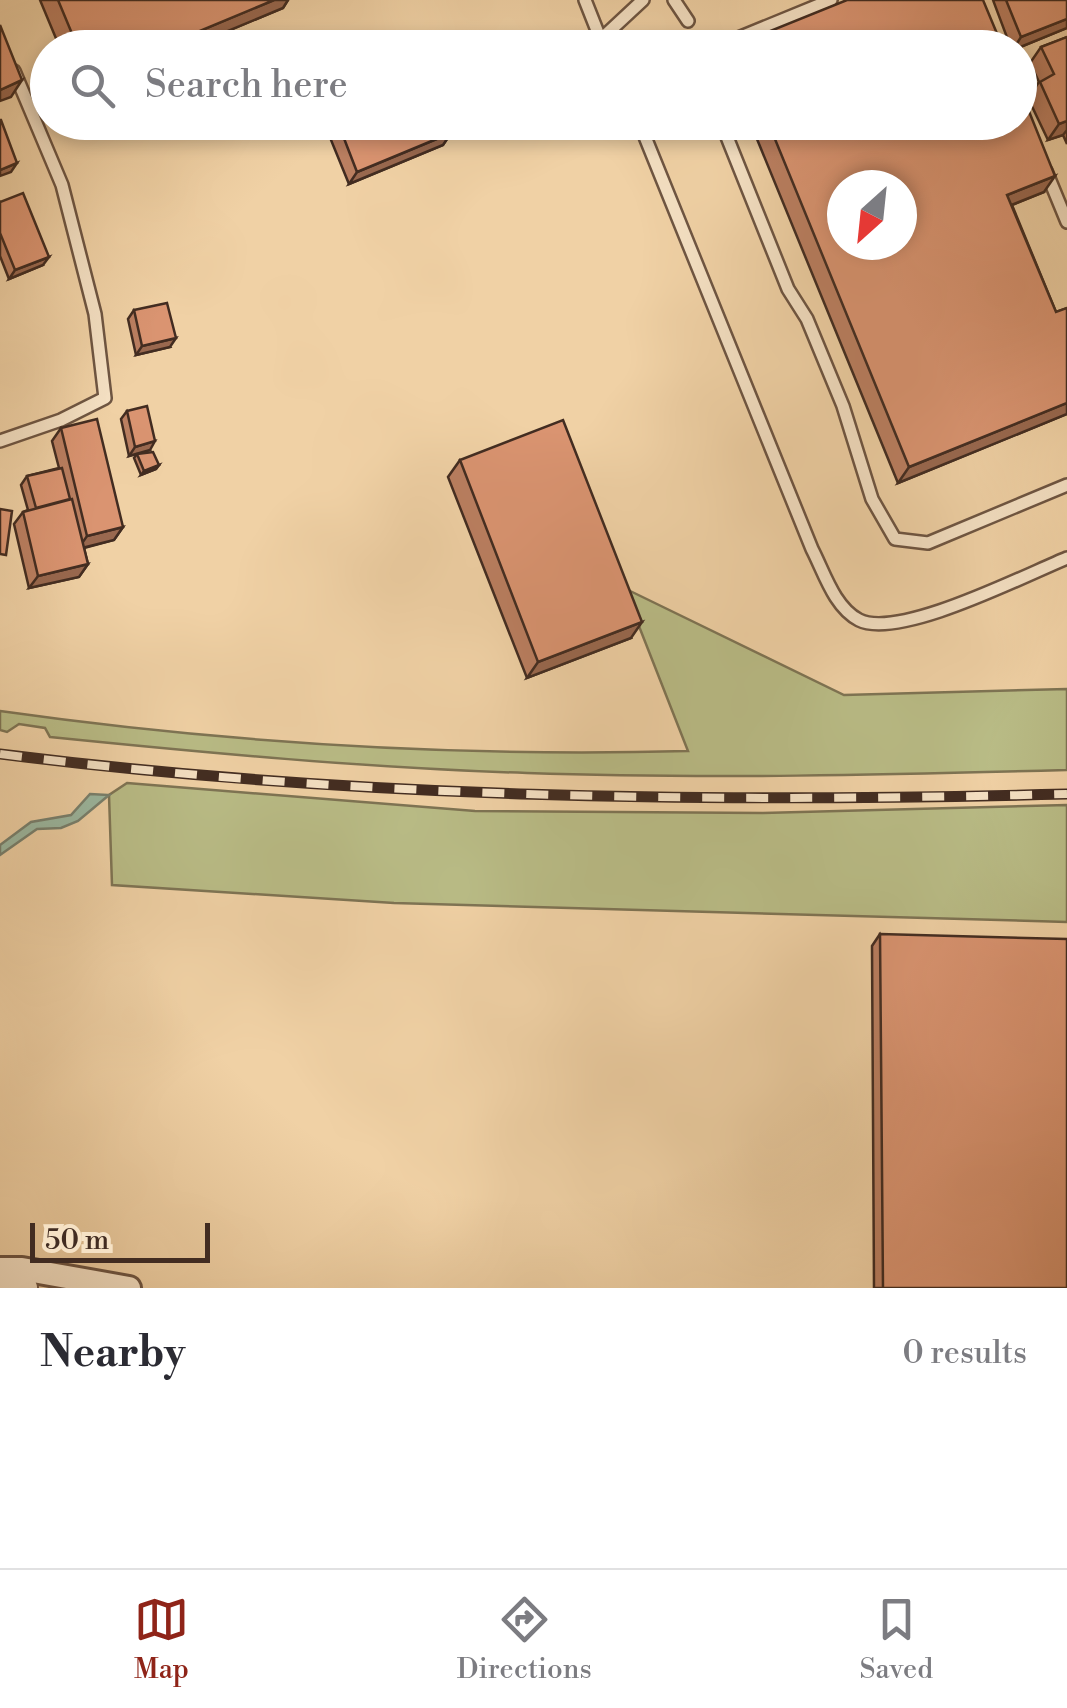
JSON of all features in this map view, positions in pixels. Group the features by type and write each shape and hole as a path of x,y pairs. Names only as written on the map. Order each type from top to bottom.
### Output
{"street":[{"path":"0,1271 22,1268 129,1288"},
{"path":"0,1271 23,1288"}],"lane":[{"path":"584,0 596,30"},
{"path":"615,30 643,0"},
{"path":"674,0 688,21"},
{"path":"758,30 831,0"},
{"path":"7,53 30,108"},
{"path":"0,441 61,420 105,398 94,314 62,185 43,140"},
{"path":"646,140 812,549 841,604 860,620 886,625 917,617 1067,558"},
{"path":"728,140 788,289 807,319 843,406 872,499 895,539 928,544 1067,486"},
{"path":"1040,156 1067,222"}],"green space":[{"path":"624,588 844,695 1067,689 1067,770 730,776 467,771 50,737 45,728 19,724 7,732 0,730 0,711 171,732 343,745 516,752 688,751"},
{"path":"127,783 475,811 763,813 1067,805 1067,922 394,903 112,885 109,795"}],"shaded area":[{"path":"90,794 109,795 78,821 61,828 37,829 0,855 0,845 31,822 71,815"}],"building":[{"path":"58,0 274,0 202,30 70,30"},
{"path":"847,0 983,0 996,30 773,30"},
{"path":"1006,0 1067,0 1067,19 1037,31 1018,30"},
{"path":"0,25 22,80 0,90"},
{"path":"1067,37 1067,121 1059,124 1040,82 1054,74 1041,47"},
{"path":"0,120 17,163 0,170"},
{"path":"1037,131 1055,176 1007,195 1056,312 1067,308 1067,403 909,467 775,140 1037,140"},
{"path":"345,140 434,140 357,172"},
{"path":"23,193 49,257 15,270 0,233 0,202"},
{"path":"167,303 176,338 142,346 134,310"},
{"path":"147,406 155,441 135,447 127,411"},
{"path":"97,419 123,527 87,536 61,428"},
{"path":"563,420 642,622 538,662 460,460"},
{"path":"153,452 159,465 144,471 137,454"},
{"path":"62,468 70,499 36,508 27,476"},
{"path":"72,499 88,564 38,576 23,512"},
{"path":"0,509 12,511 6,555 0,554"},
{"path":"880,934 1067,939 1067,1288 883,1288"}],"railway":[{"path":"0,754 267,780 533,794 798,798 1067,794"}]}
